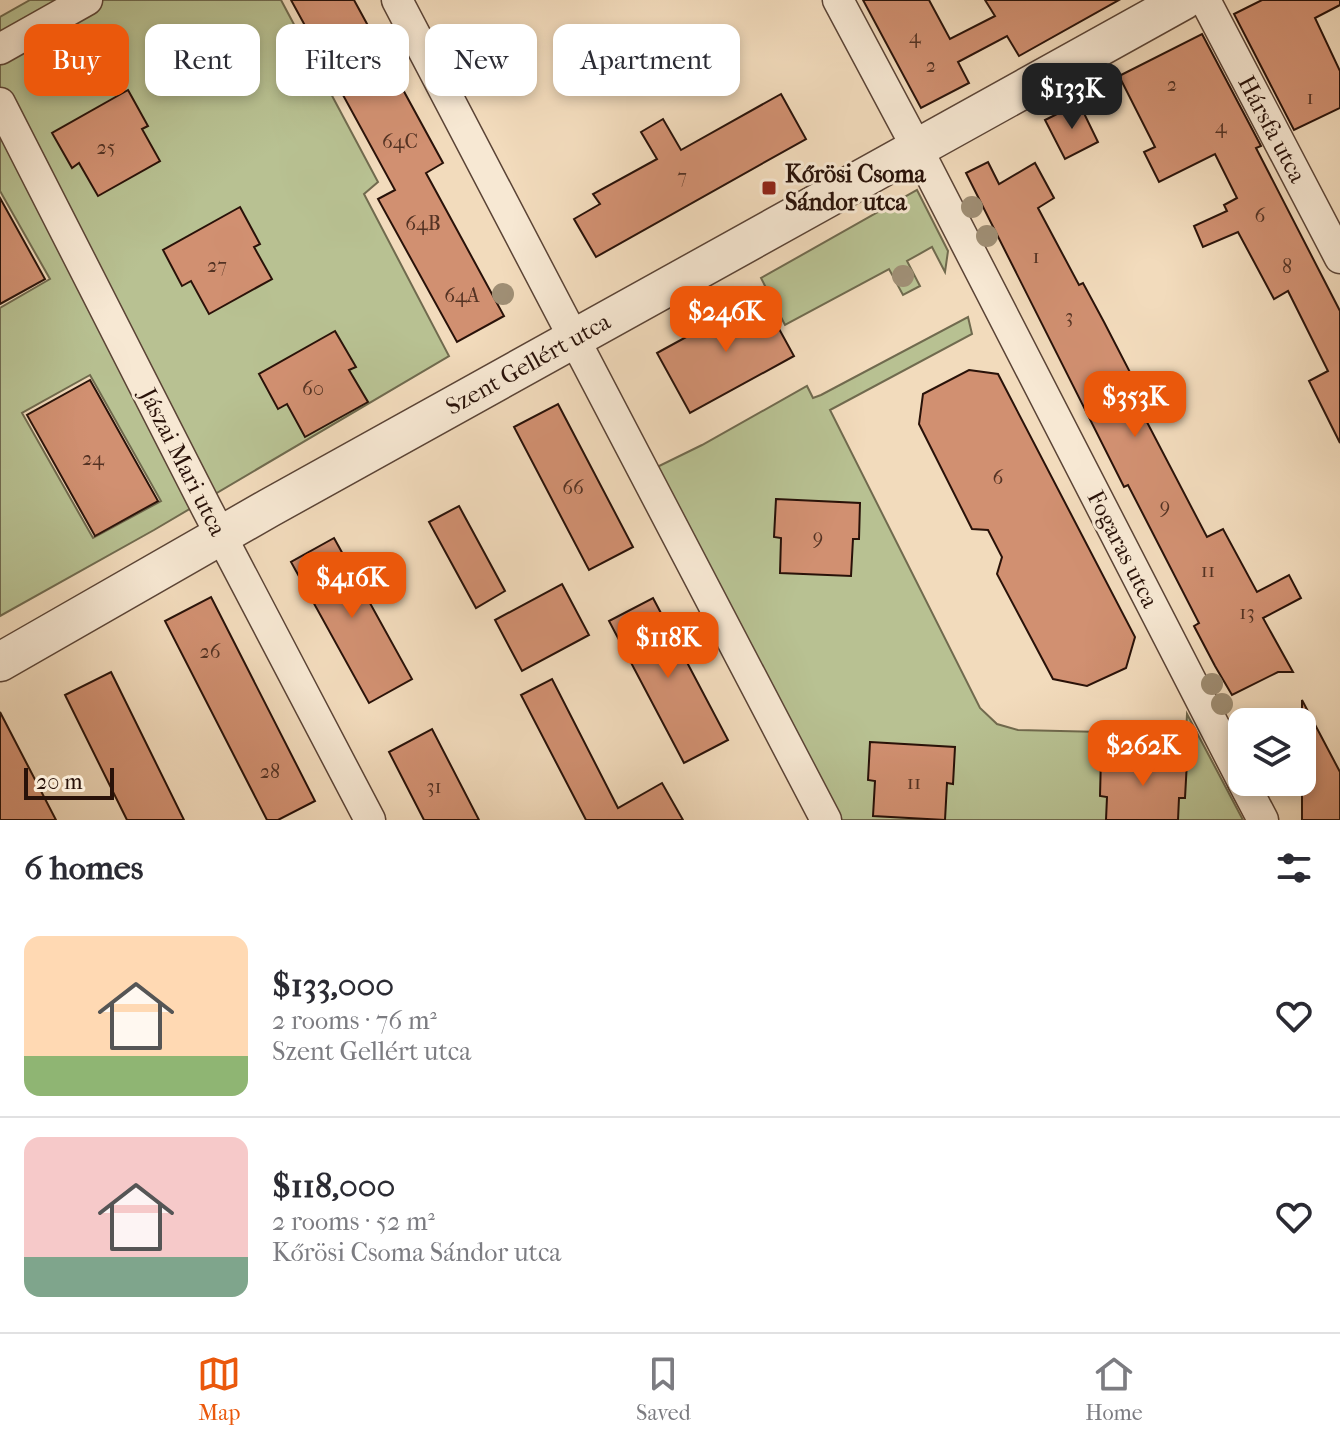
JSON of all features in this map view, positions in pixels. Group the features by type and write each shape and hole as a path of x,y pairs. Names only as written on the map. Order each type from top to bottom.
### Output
{"street":[{"path":"0,49 87,0"},
{"path":"397,0 826,820"},
{"name":"Fogaras utca","path":"838,0 1228,752"},
{"name":"Szent Gellért utca","path":"0,662 1184,0"},
{"name":"Hársfa utca","path":"1205,0 1340,258"},
{"name":"Jászai Mari utca","path":"0,103 370,820"},
{"name":"Fogaras utca","path":"1251,796 1263,820"}],"green space":[{"path":"30,0 281,0 294,24 276,24 276,96 332,96 378,182 364,194 449,356 154,530 0,616 0,308 50,279 0,191 0,17","holes":["90,375 161,501 93,538 22,413"]},
{"path":"917,190 948,251 945,272 932,247 907,261 920,286 903,295 889,269 785,325 761,278"},
{"path":"968,317 972,334 830,410 980,708 997,724 1018,730 1186,734 1187,714 1243,820 832,820 655,468 807,386 813,398"}],"building":[{"path":"291,0 354,0 367,24 304,24"},
{"path":"863,0 929,0 950,39 995,16 985,0 1119,0 1019,56 1007,36 958,62 969,83 921,108"},
{"path":"1262,0 1340,0 1340,5 1315,18 1340,71 1340,108 1294,130 1234,14"},
{"path":"1202,34 1261,146 1256,148 1340,311 1340,443 1309,381 1328,371 1288,291 1274,299 1238,232 1203,247 1194,226 1227,211 1224,205 1237,198 1215,154 1159,182 1144,152 1155,147 1119,76"},
{"path":"129,92 148,126 142,129 160,161 98,196 79,163 72,168 52,133 117,96 129,96"},
{"path":"781,94 806,139 596,257 574,219 600,204 593,194 657,159 641,132 663,119 681,150"},
{"path":"344,96 406,96 443,163 426,173 504,316 457,342 378,199 395,190"},
{"path":"1079,103 1098,142 1065,159 1045,120"},
{"path":"988,162 999,184 1035,163 1054,198 1038,208 1079,285 1083,283 1133,378 1126,382 1207,537 1223,529 1257,592 1289,575 1301,598 1263,618 1293,672 1278,672 1232,695 1194,626 1199,623 1128,485 1124,487 966,173"},
{"path":"0,198 45,279 0,304"},
{"path":"240,207 260,244 254,247 272,279 209,314 191,281 182,286 163,250"},
{"path":"761,296 794,356 690,413 657,353"},
{"path":"335,331 356,367 349,370 368,402 305,437 287,404 278,409 259,374"},
{"path":"969,370 998,374 1135,637 1126,668 1087,686 1053,679 997,574 1002,557 988,530 972,529 919,424 923,394"},
{"path":"90,380 158,501 95,536 27,415"},
{"path":"558,404 633,547 589,570 514,427"},
{"path":"776,499 860,503 859,539 853,539 851,576 780,573 781,538 774,537"},
{"path":"459,506 505,591 476,608 429,522"},
{"path":"334,538 412,679 369,703 291,562"},
{"path":"562,584 589,635 522,671 495,620"},
{"path":"211,597 315,801 278,820 267,820 165,621"},
{"path":"653,598 728,740 684,763 609,621"},
{"path":"111,672 184,820 127,820 65,695"},
{"path":"552,679 618,808 662,783 683,820 586,820 521,695"},
{"path":"0,712 56,820 0,820"},
{"path":"1316,727 1340,772 1340,820 1302,820 1302,796 1316,796"},
{"path":"432,729 479,820 424,820 389,752"},
{"path":"870,742 955,747 953,784 947,783 945,820 873,816 875,781 868,780"},
{"path":"1101,757 1187,761 1185,798 1179,798 1178,820 1106,820 1107,797 1100,796"}],"place":[{"name":"Kőrösi Csoma Sándor utca","path":"769,188"}]}
